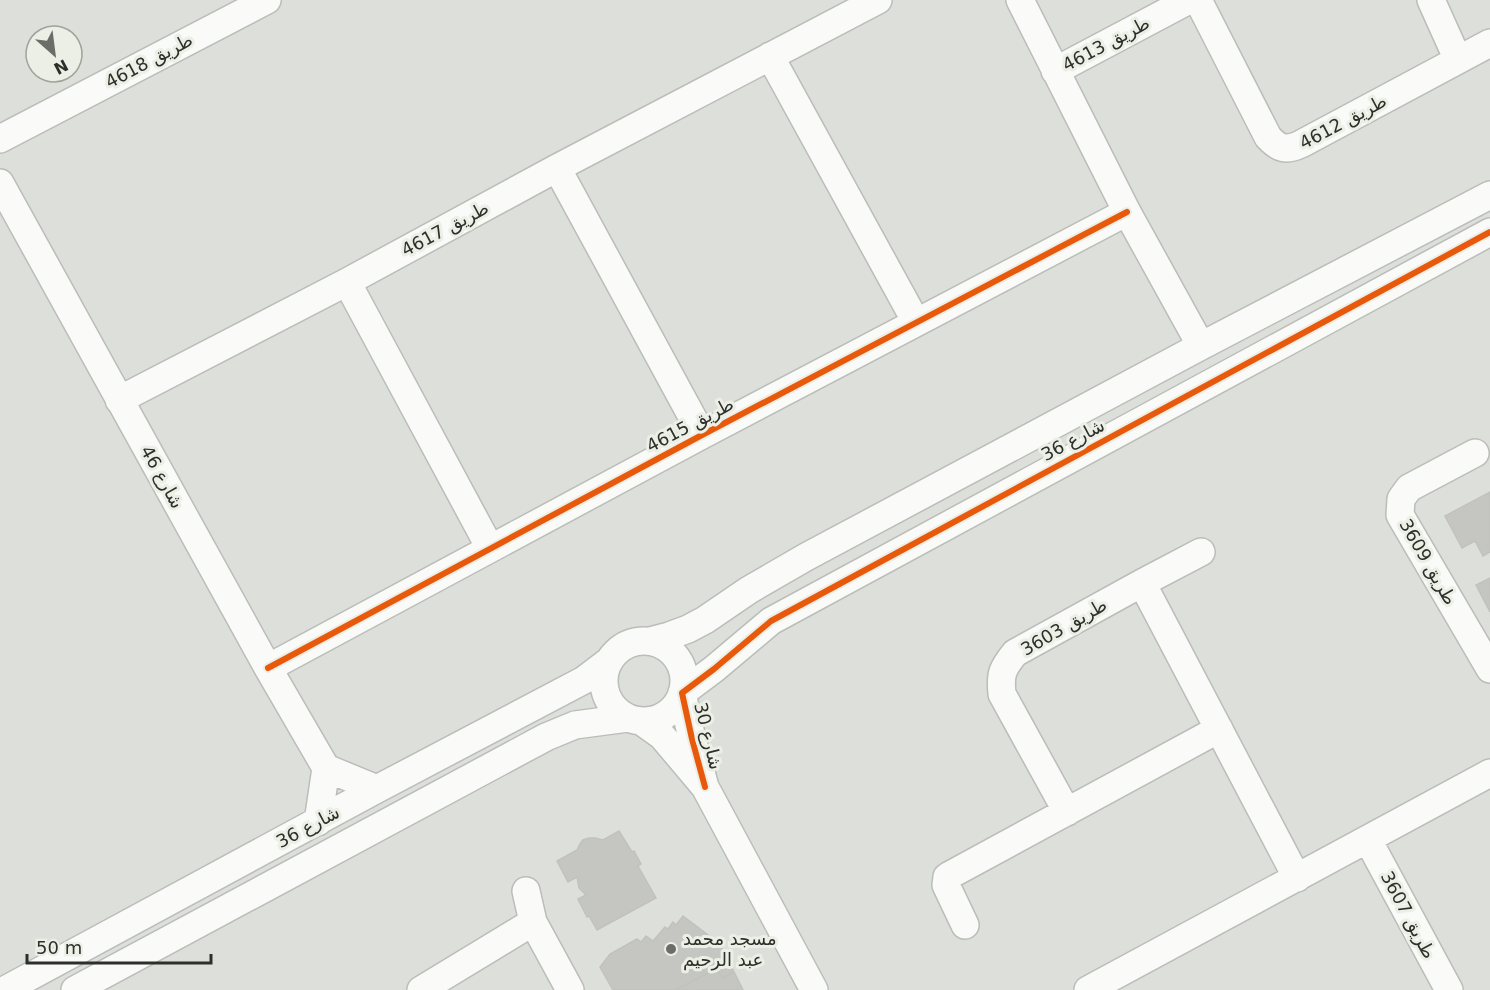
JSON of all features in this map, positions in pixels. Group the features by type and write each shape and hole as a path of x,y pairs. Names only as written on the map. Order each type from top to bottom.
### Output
{"street":[{"name":"طريق 4618","path":"0,140 267,0"},
{"name":"طريق 4617","path":"119,400 347,282 557,168 878,0"},
{"path":"1020,0 1127,212 1201,346"},
{"name":"طريق 4613","path":"1055,71 1190,0"},
{"name":"طريق 4612","path":"1198,0 1268,137 1274,144 1283,148 1293,148 1301,144 1490,43"},
{"path":"1431,0 1458,60"},
{"path":"771,56 916,322"},
{"name":"طريق 4615","path":"557,168 702,435"},
{"name":"شارع 46","path":"0,183 268,668 326,768"},
{"name":"شارع 36","path":"650,641 697,624 777,573 1201,346 1490,195"},
{"name":"طريق 4615","path":"268,668 702,435 1127,212"},
{"name":"شارع 36","path":"682,693 771,621 1490,232"},
{"path":"347,282 490,548"},
{"name":"طريق 3609","path":"1475,453 1409,488 1401,499 1400,515 1490,669"},
{"name":"طريق 3603","path":"1067,812 1002,694 1001,679 1005,665 1016,653 1142,582 1201,552"},
{"path":"1142,582 1297,878"},
{"path":"638,641 650,641 671,651 678,660 683,670 682,693 676,705 666,714 654,720 634,719 613,706 608,698 604,679 605,670 609,661 627,645 638,641"},
{"name":"شارع 36","path":"5,990 584,680 609,661"},
{"name":"شارع 30","path":"682,693 705,787"},
{"name":"شارع 36","path":"75,990 546,737 575,725 634,719"},
{"name":"شارع 30","path":"634,719 662,736 705,787 814,990"},
{"path":"965,925 946,885 947,878 1219,729"},
{"path":"318,822 326,768 377,789"},
{"path":"1088,990 1490,773"},
{"name":"طريق 3607","path":"1368,840 1449,990"},
{"path":"526,891 533,922 570,990"},
{"path":"421,990 533,922"}],"building":[{"path":"1490,492 1490,552 1483,556 1475,541 1462,548 1445,516"},
{"path":"1490,578 1490,612 1476,585"},
{"path":"619,831 632,852 634,851 641,864 638,866 656,898 597,930 578,899 586,895 579,888 577,877 568,882 557,861 577,850 583,840 595,838 603,840"},
{"name":"مسجد محمد عبد الرحيم","path":"683,916 720,944 734,972 722,978 717,968 676,990 613,990 600,967 610,954 637,939 641,942 646,936 653,941 665,927 668,929 673,922 676,925"},
{"path":"717,968 722,978 734,972 743,990 676,990"}],"cycle path":[{"path":"268,668 702,435 1127,212"},
{"path":"705,787 682,693 771,621 1490,232"}],"place":[{"name":"مسجد محمد عبد الرحيم","path":"671,949"}]}
